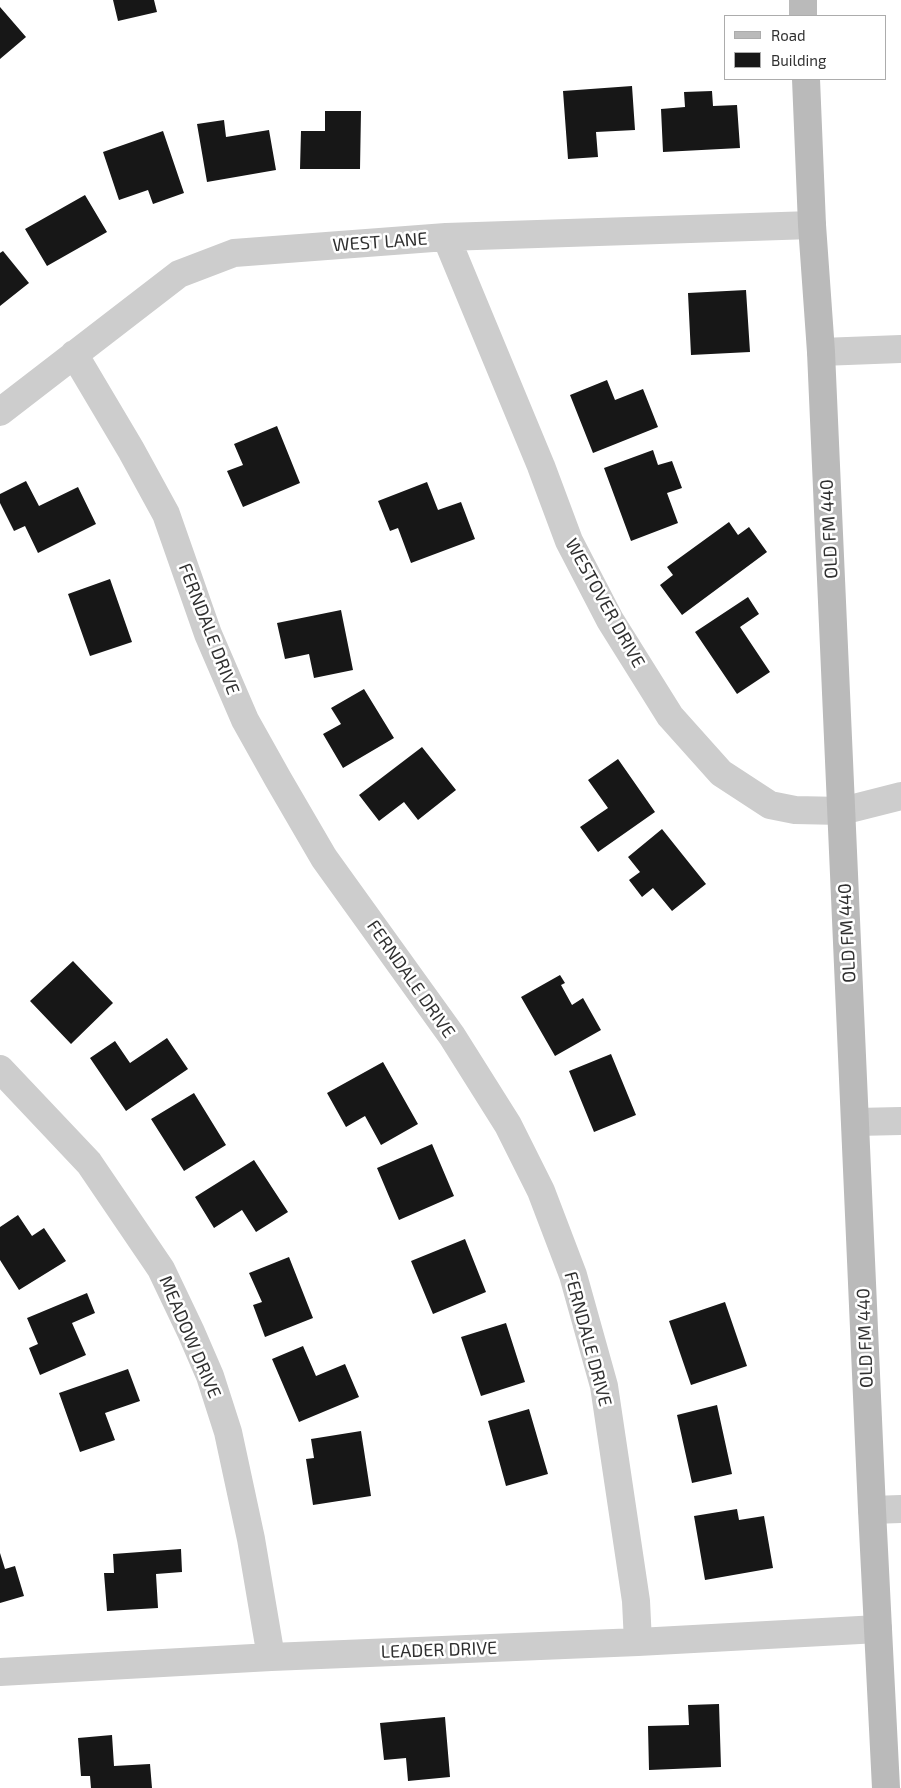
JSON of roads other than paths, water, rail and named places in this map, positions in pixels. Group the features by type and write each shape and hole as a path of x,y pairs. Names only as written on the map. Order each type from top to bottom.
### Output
{"street":[{"path":"803,0 803,15"},
{"name":"OLD FM 440","path":"806,80 812,225 821,352 886,1788"},
{"name":"WEST LANE","path":"0,412 179,274 234,253 446,238 812,225"},
{"name":"WESTOVER DRIVE","path":"446,238 541,466 569,541 610,620 670,716 722,773 770,805 795,810 842,811 901,796"},
{"path":"821,352 901,349"},
{"name":"FERNDALE DRIVE","path":"74,354 131,450 166,514 212,643 245,720 324,858 457,1044 508,1125 540,1191 573,1275 604,1386 636,1602 638,1642"},
{"name":"MEADOW DRIVE","path":"0,1069 90,1163 161,1269 191,1332 210,1376 228,1432 251,1539 271,1657"},
{"path":"856,1122 901,1121"},
{"path":"872,1510 901,1509"},
{"name":"LEADER DRIVE","path":"0,1672 271,1657 638,1642 878,1629"}]}
